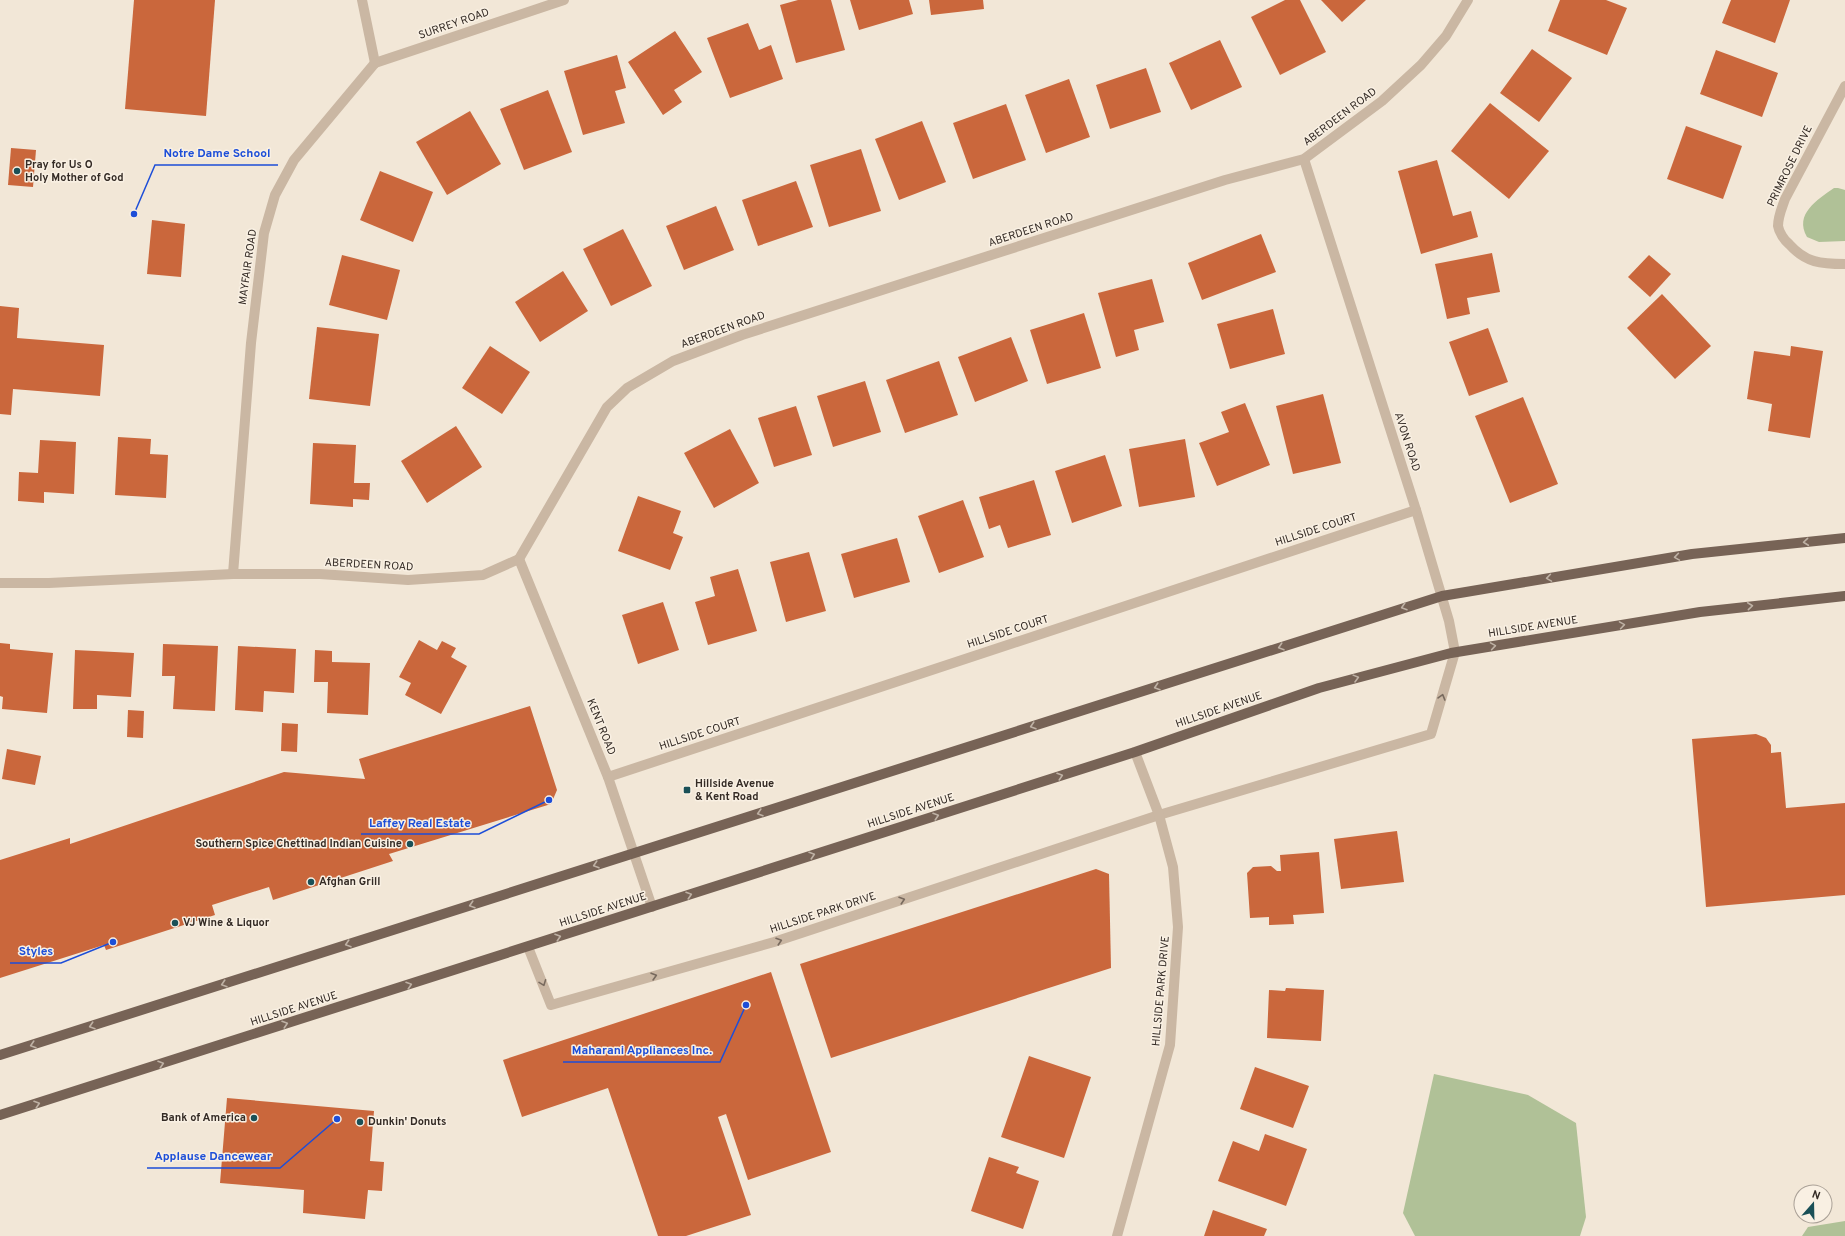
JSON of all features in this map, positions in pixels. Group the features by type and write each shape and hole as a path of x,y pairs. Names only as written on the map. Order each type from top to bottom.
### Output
{"main road":[{"path":"0,1055 1442,596 1692,554 1845,538"},
{"name":"HILLSIDE AVENUE","path":"0,1116 1135,752 1319,688 1455,652 1700,612 1845,596"}],"street":[{"path":"362,0 375,63"},
{"name":"SURREY ROAD","path":"375,63 564,0"},
{"name":"ABERDEEN ROAD","path":"0,583 49,583 233,574 320,574 408,580 483,575 519,559 607,407 627,388 674,361 742,335 1210,185 1304,159 1382,101 1421,65 1446,36 1468,0"},
{"name":"MAYFAIR ROAD","path":"233,574 251,343 264,233 275,195 294,160 375,63"},
{"name":"PRIMROSE DRIVE","path":"1845,86 1785,199 1779,214 1778,227 1784,239 1806,259 1825,264 1845,264"},
{"name":"AVON ROAD","path":"1304,159 1416,510 1449,621 1455,652 1431,734"},
{"name":"HILLSIDE COURT","path":"608,777 1416,510"},
{"name":"KENT ROAD","path":"519,559 608,777 652,907"},
{"name":"HILLSIDE PARK DRIVE","path":"528,946 551,1005 774,942 1159,815 1431,734"},
{"name":"HILLSIDE PARK DRIVE","path":"1118,1236 1170,1045 1178,926 1173,867 1159,815 1135,752"}],"green space":[{"path":"1834,188 1845,190 1845,241 1819,242 1807,237 1803,221 1809,208"},
{"path":"1434,1074 1528,1095 1576,1123 1586,1217 1580,1236 1415,1236 1403,1213"},
{"path":"1845,1221 1845,1236 1802,1236 1808,1227"}],"building":[{"path":"134,0 215,0 206,116 125,109"},
{"path":"798,0 831,0 845,50 796,63 780,5"},
{"path":"850,0 909,0 913,14 859,30"},
{"path":"929,0 983,0 984,9 931,15"},
{"path":"1285,0 1300,0 1326,52 1280,75 1251,17"},
{"path":"1321,0 1366,0 1342,22"},
{"path":"1560,0 1606,0 1627,8 1607,55 1548,31"},
{"path":"1731,0 1790,0 1775,43 1722,23"},
{"path":"748,23 759,50 771,45 783,79 730,98 707,38"},
{"path":"675,31 702,72 674,90 682,102 663,115 628,62"},
{"path":"1220,40 1242,87 1191,110 1169,63"},
{"path":"1532,49 1572,78 1539,122 1500,93"},
{"path":"1716,50 1778,73 1762,117 1700,94"},
{"path":"617,55 626,88 615,91 625,123 583,135 564,71"},
{"path":"1146,68 1161,112 1110,129 1096,85"},
{"path":"1069,79 1090,137 1046,153 1025,95"},
{"path":"548,90 572,152 524,170 500,109"},
{"path":"1490,103 1549,151 1509,199 1451,151"},
{"path":"1006,104 1026,160 973,179 953,123"},
{"path":"470,111 501,164 447,195 416,142"},
{"path":"922,121 946,182 899,200 875,139"},
{"path":"1686,126 1742,146 1723,199 1667,179"},
{"path":"11,148 36,150 33,187 8,185"},
{"path":"861,149 881,211 829,227 810,165"},
{"path":"1437,160 1453,216 1471,211 1478,237 1421,254 1398,171"},
{"path":"380,171 433,192 413,242 360,220"},
{"path":"796,181 813,227 758,246 742,200"},
{"path":"716,206 734,250 684,270 666,226"},
{"path":"152,220 185,224 181,277 147,274"},
{"path":"623,229 652,286 611,306 583,249"},
{"path":"1261,234 1276,272 1202,300 1188,263"},
{"path":"1492,253 1500,292 1467,298 1470,314 1447,319 1435,264"},
{"path":"342,255 400,270 387,320 329,305"},
{"path":"1649,255 1671,274 1650,297 1628,277"},
{"path":"563,271 588,311 540,342 515,302"},
{"path":"1152,279 1164,322 1134,330 1139,350 1116,357 1098,293"},
{"path":"1662,294 1711,346 1675,379 1627,328"},
{"path":"0,306 19,308 17,338 104,345 100,396 13,389 11,415 0,414"},
{"path":"1273,309 1285,354 1230,369 1217,324"},
{"path":"1084,313 1101,368 1047,384 1030,330"},
{"path":"317,327 379,334 370,406 309,399"},
{"path":"1488,328 1508,382 1469,396 1449,342"},
{"path":"1011,337 1028,381 975,402 958,357"},
{"path":"490,346 530,372 502,414 462,388"},
{"path":"1791,346 1823,351 1810,438 1768,431 1772,404 1747,399 1754,351 1790,356"},
{"path":"939,361 958,415 905,433 886,380"},
{"path":"865,381 881,432 833,447 817,396"},
{"path":"1323,394 1341,463 1293,474 1276,406"},
{"path":"1523,397 1558,484 1510,503 1475,416"},
{"path":"1245,403 1270,465 1217,486 1199,443 1229,432 1221,412"},
{"path":"796,406 812,455 774,467 758,418"},
{"path":"456,426 482,467 427,503 401,461"},
{"path":"730,429 759,483 714,508 684,453"},
{"path":"118,437 151,439 150,454 168,455 166,498 115,495"},
{"path":"1185,439 1195,497 1139,507 1129,449"},
{"path":"40,440 76,442 74,494 44,492 44,503 18,501 19,472 38,473"},
{"path":"313,443 356,445 354,483 370,483 369,500 353,499 353,507 310,504"},
{"path":"1105,455 1122,506 1072,523 1055,471"},
{"path":"1034,480 1051,535 1008,548 1000,525 989,529 979,497"},
{"path":"638,496 681,511 673,533 683,537 670,570 618,551"},
{"path":"963,500 984,557 939,573 918,516"},
{"path":"897,538 910,582 854,598 841,554"},
{"path":"809,552 826,611 786,622 770,562"},
{"path":"738,569 757,631 708,645 695,602 715,596 710,577"},
{"path":"663,602 679,650 638,664 622,615"},
{"path":"419,640 437,650 442,641 456,648 451,657 467,666 441,714 405,695 411,683 399,677"},
{"path":"0,643 10,644 10,649 53,653 47,713 2,709 3,697 0,696"},
{"path":"163,644 218,646 215,711 173,709 175,676 162,676"},
{"path":"238,646 296,649 294,693 264,691 263,712 235,710"},
{"path":"75,650 134,653 131,697 97,695 97,709 73,709"},
{"path":"315,650 332,651 332,662 370,663 368,715 327,713 328,682 314,682"},
{"path":"530,706 557,790 551,804 389,854 393,861 273,900 269,887 212,905 215,915 106,950 104,945 0,978 0,860 70,838 70,844 284,772 365,779 359,759"},
{"path":"128,710 144,711 143,738 127,737"},
{"path":"282,723 298,724 297,752 281,751"},
{"path":"1756,734 1766,738 1771,745 1771,753 1781,752 1786,808 1845,803 1845,895 1706,907 1692,739"},
{"path":"7,749 41,756 35,785 2,779"},
{"path":"1397,831 1404,882 1341,889 1334,839"},
{"path":"1319,852 1324,913 1293,915 1294,924 1269,925 1269,917 1250,918 1247,873 1253,867 1271,866 1277,871 1281,871 1280,855"},
{"path":"1096,869 1109,874 1111,968 831,1058 800,964"},
{"path":"771,972 831,1152 748,1180 726,1114 718,1117 751,1215 686,1236 658,1236 608,1088 522,1117 503,1060"},
{"path":"1286,988 1324,990 1321,1041 1267,1038 1269,990 1285,991"},
{"path":"1029,1056 1091,1077 1064,1158 1001,1137"},
{"path":"1255,1067 1309,1086 1293,1128 1240,1109"},
{"path":"227,1098 374,1111 370,1161 384,1162 382,1191 368,1190 365,1219 303,1213 304,1190 220,1183"},
{"path":"1265,1134 1307,1149 1286,1206 1218,1181 1233,1141 1259,1151"},
{"path":"989,1157 1019,1167 1016,1173 1039,1181 1023,1229 971,1211"},
{"path":"1213,1210 1267,1229 1264,1236 1204,1236"}],"place":[{"name":"Pray for Us O Holy Mother of God","path":"17,171"},
{"name":"Notre Dame School","path":"134,214"},
{"name":"Hillside Avenue & Kent Road","path":"687,790"},
{"name":"Laffey Real Estate","path":"549,800"},
{"name":"Southern Spice Chettinad Indian Cuisine","path":"410,844"},
{"name":"Afghan Grill","path":"311,882"},
{"name":"VJ Wine & Liquor","path":"175,923"},
{"name":"Styles","path":"113,942"},
{"name":"Maharani Appliances Inc.","path":"746,1005"},
{"name":"Bank of America","path":"254,1118"},
{"name":"Applause Dancewear","path":"337,1119"},
{"name":"Dunkin' Donuts","path":"360,1122"}]}
